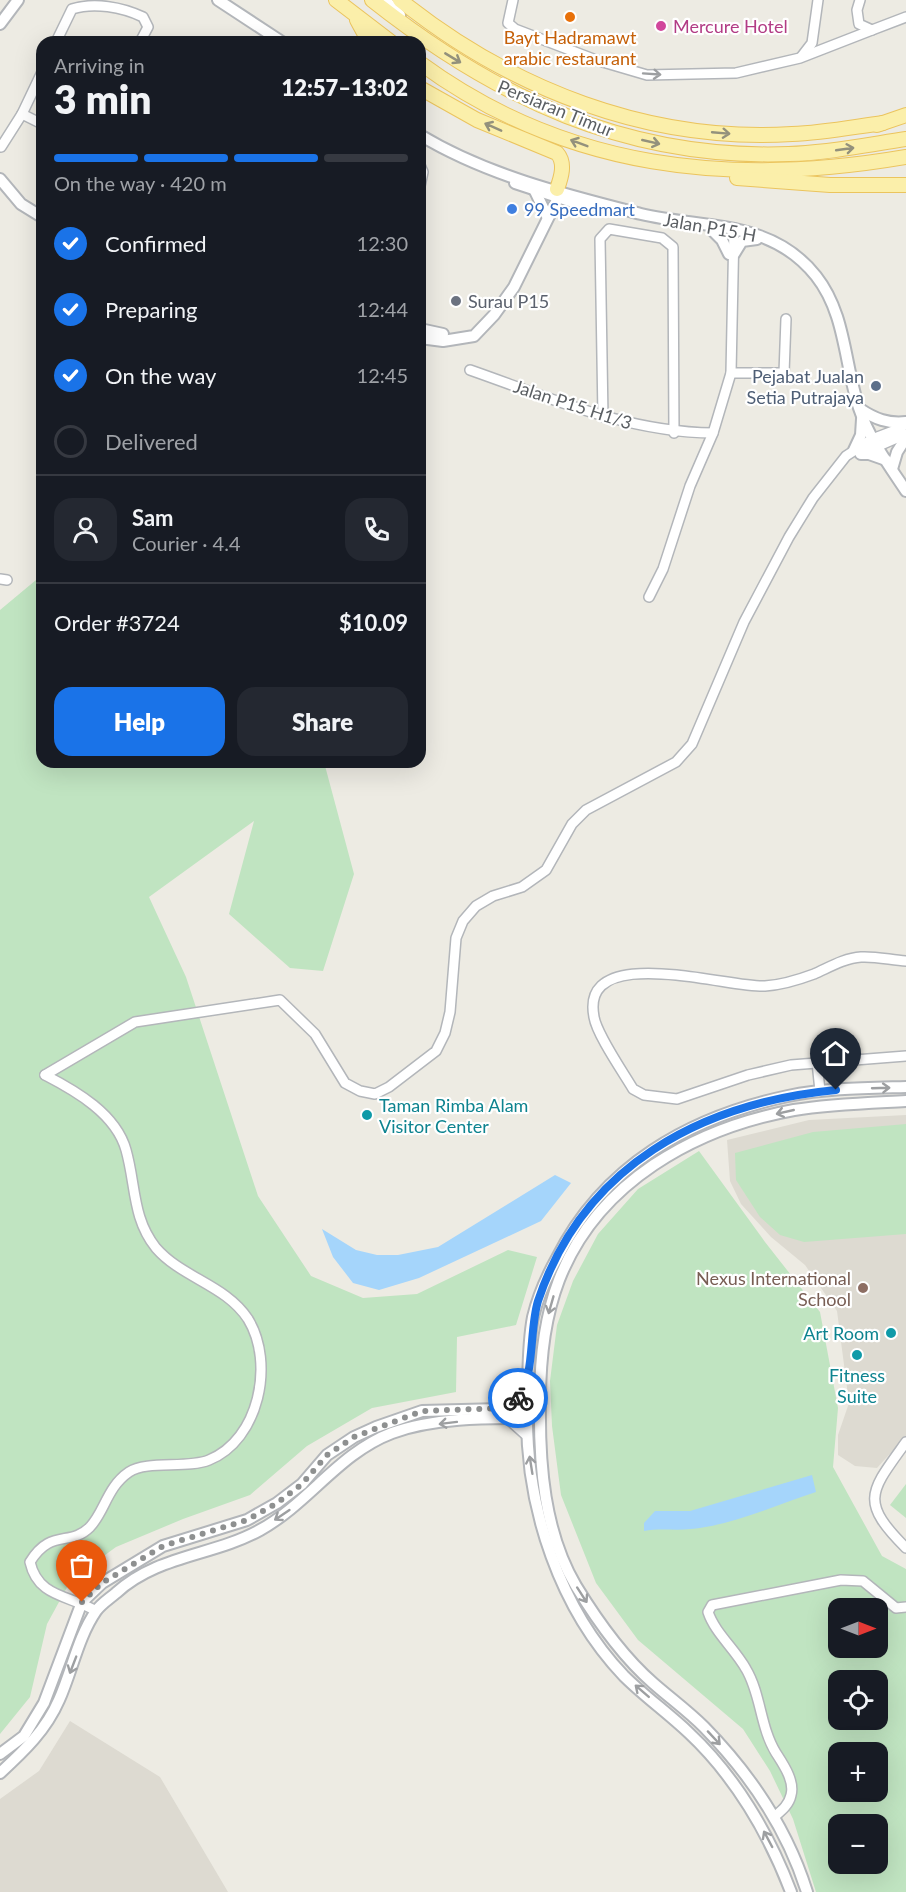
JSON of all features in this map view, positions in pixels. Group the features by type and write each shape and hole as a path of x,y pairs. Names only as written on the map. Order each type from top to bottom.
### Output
{"main road":[{"path":"336,0 383,36"},
{"name":"Persiaran Timur","path":"372,0 417,36"},
{"path":"400,0 465,47 523,79 569,100 624,117 669,127 735,134 792,134 883,123"},
{"path":"354,15 366,36"},
{"name":"Persiaran Timur","path":"426,42 508,92 603,130 659,144 711,151 788,154 841,150 906,139"},
{"name":"Persiaran Timur","path":"426,67 498,112 595,149 679,167 742,172 802,171 845,168 906,157"},
{"path":"426,91 477,120 557,153 562,158 563,165 558,192"},
{"path":"711,151 838,136 906,115"},
{"path":"679,167 753,181 906,185"}],"street":[{"path":"0,14 12,0"},
{"path":"0,24 18,0"},
{"path":"218,0 273,36"},
{"path":"386,0 418,36"},
{"path":"513,0 508,23 515,29 596,60 647,75 736,73 800,58 906,17"},
{"path":"860,0 857,10 859,24 872,30"},
{"path":"800,58 812,43 816,3"},
{"path":"59,36 72,9 87,4 143,17 148,27 143,36"},
{"path":"812,43 816,48 827,49"},
{"path":"1,147 22,114 36,85"},
{"path":"22,114 36,121"},
{"name":"Jalan P15 H","path":"426,138 471,162 558,192 666,220 731,231 757,239 805,264"},
{"name":"Jalan P15 H","path":"471,162 483,171 536,191 558,192 572,202 664,225 714,232 755,232 775,241 805,264 826,290 838,316 849,374 861,412 874,442 906,490"},
{"path":"0,179 36,218"},
{"path":"536,191 547,217"},
{"path":"426,339 443,341 474,336 514,287 558,192"},
{"path":"547,217 572,202"},
{"path":"29,210 36,214"},
{"path":"603,417 600,239 609,229 662,238 674,247 674,433"},
{"path":"649,597 663,569 690,486 713,433 731,373 731,231"},
{"path":"714,232 732,254"},
{"path":"732,254 742,241 757,239"},
{"path":"731,373 784,373 786,319"},
{"path":"426,330 443,334 461,333 483,325"},
{"name":"Jalan P15 H1/3","path":"470,370 603,417 674,433 713,433"},
{"path":"857,452 861,435 861,412 892,424 906,422"},
{"path":"96,1611 82,1602 47,1591 33,1574 30,1562 39,1548 49,1540 74,1535 90,1527 113,1486 130,1471 207,1461 223,1453 241,1434 258,1399 263,1378 262,1361 259,1345 249,1320 232,1299 165,1259 147,1237 136,1212 126,1149 117,1132 105,1117 75,1090 45,1075 135,1022 280,1000 315,1034 345,1083 360,1092 375,1094 389,1087 436,1051 445,1033 450,1012 456,939 463,921 476,906 493,896 522,887 546,870 572,824 586,810 676,762 692,744 728,657 789,537 837,466 857,452 901,428 906,422"},
{"path":"857,452 869,454 889,465 906,436"},
{"path":"874,442 906,436"},
{"path":"906,961 860,957 788,983 763,986 678,974 626,974 607,981 597,991 594,1003 594,1018 618,1063 633,1089 644,1095 677,1100 758,1073 817,1062 906,1056"},
{"path":"817,1062 820,1091"},
{"path":"791,1892 765,1833 721,1770 691,1734 624,1676 597,1642 565,1577 538,1509 527,1436 528,1383 534,1316 546,1280 568,1236 597,1196 625,1168 685,1131 787,1096 820,1091 906,1087"},
{"path":"807,1892 795,1856 756,1788 704,1727 622,1652 565,1577 548,1514 543,1477 540,1413 547,1322 558,1281 570,1255 606,1203 631,1182 689,1143 722,1129 794,1110 906,1101"},
{"path":"685,1131 689,1143"},
{"path":"0,1773 25,1750 45,1726 96,1611 131,1579 160,1564 259,1530 289,1511 345,1461 372,1443 393,1433 425,1425 507,1413 528,1383"},
{"path":"0,1754 24,1736 44,1702 82,1602 102,1583 163,1546 247,1520 277,1503 302,1484 327,1455 354,1437 376,1427 422,1411 540,1413"},
{"path":"507,1413 527,1436"},
{"path":"906,1442 886,1470 874,1500 879,1519 906,1548"},
{"path":"774,1817 786,1806 792,1794 786,1768 774,1750 764,1727 748,1672 733,1647 711,1622 708,1611 712,1605 841,1580 863,1581 896,1608 906,1607"},
{"path":"781,1865 795,1856"}],"shaded area":[{"name":"Nexus International School","path":"906,1115 906,1436 877,1468 855,1466 838,1455 838,1435 849,1403 837,1311 805,1265 771,1237 741,1204 730,1181 727,1140 809,1120"},
{"path":"70,1721 160,1777 228,1892 0,1892 0,1799 39,1771"}],"green space":[{"path":"36,580 36,768 326,768 354,874 323,971 290,968 229,914 254,821 149,897 186,977 258,1196 311,1276 363,1298 417,1294 508,1250 537,1257 516,1325 457,1337 456,1392 372,1408 307,1446 250,1495 183,1519 116,1547 71,1580 47,1624 30,1697 0,1734 0,610"},
{"path":"906,1124 906,1234 804,1242 780,1235 760,1217 736,1180 735,1153 813,1132"},
{"path":"699,1151 765,1242 820,1312 838,1408 833,1467 882,1556 906,1569 906,1892 816,1892 793,1819 770,1771 743,1729 638,1640 596,1583 561,1495 552,1426 550,1381 557,1325 573,1281 598,1234 638,1189"},
{"path":"906,1484 906,1518 890,1505"}],"water":[{"path":"555,1175 571,1183 541,1221 419,1278 379,1290 353,1283 333,1257 322,1229 356,1250 377,1255 398,1255 438,1247"},
{"path":"812,1475 816,1492 754,1514 707,1527 644,1531 644,1523 655,1511 690,1511"}],"way so far":[{"path":"82,1602 102,1583 163,1546 247,1520 277,1503 302,1484 327,1455 354,1437 400,1417 422,1411 507,1408 518,1398"}],"place":[{"name":"Bayt Hadramawt arabic restaurant","path":"570,17"},
{"name":"Mercure Hotel","path":"661,26"},
{"name":"99 Speedmart","path":"512,209"},
{"name":"Surau P15","path":"456,301"},
{"name":"Pejabat Jualan Setia Putrajaya","path":"876,386"},
{"name":"Taman Rimba Alam Visitor Center","path":"367,1115"},
{"name":"Nexus International School","path":"863,1288"},
{"name":"Art Room","path":"891,1333"},
{"name":"Fitness Suite","path":"857,1355"}],"route":[{"path":"518,1398 528,1383 534,1316 546,1280 568,1236 597,1196 625,1168 685,1131 741,1110 787,1096 836,1090"}]}
